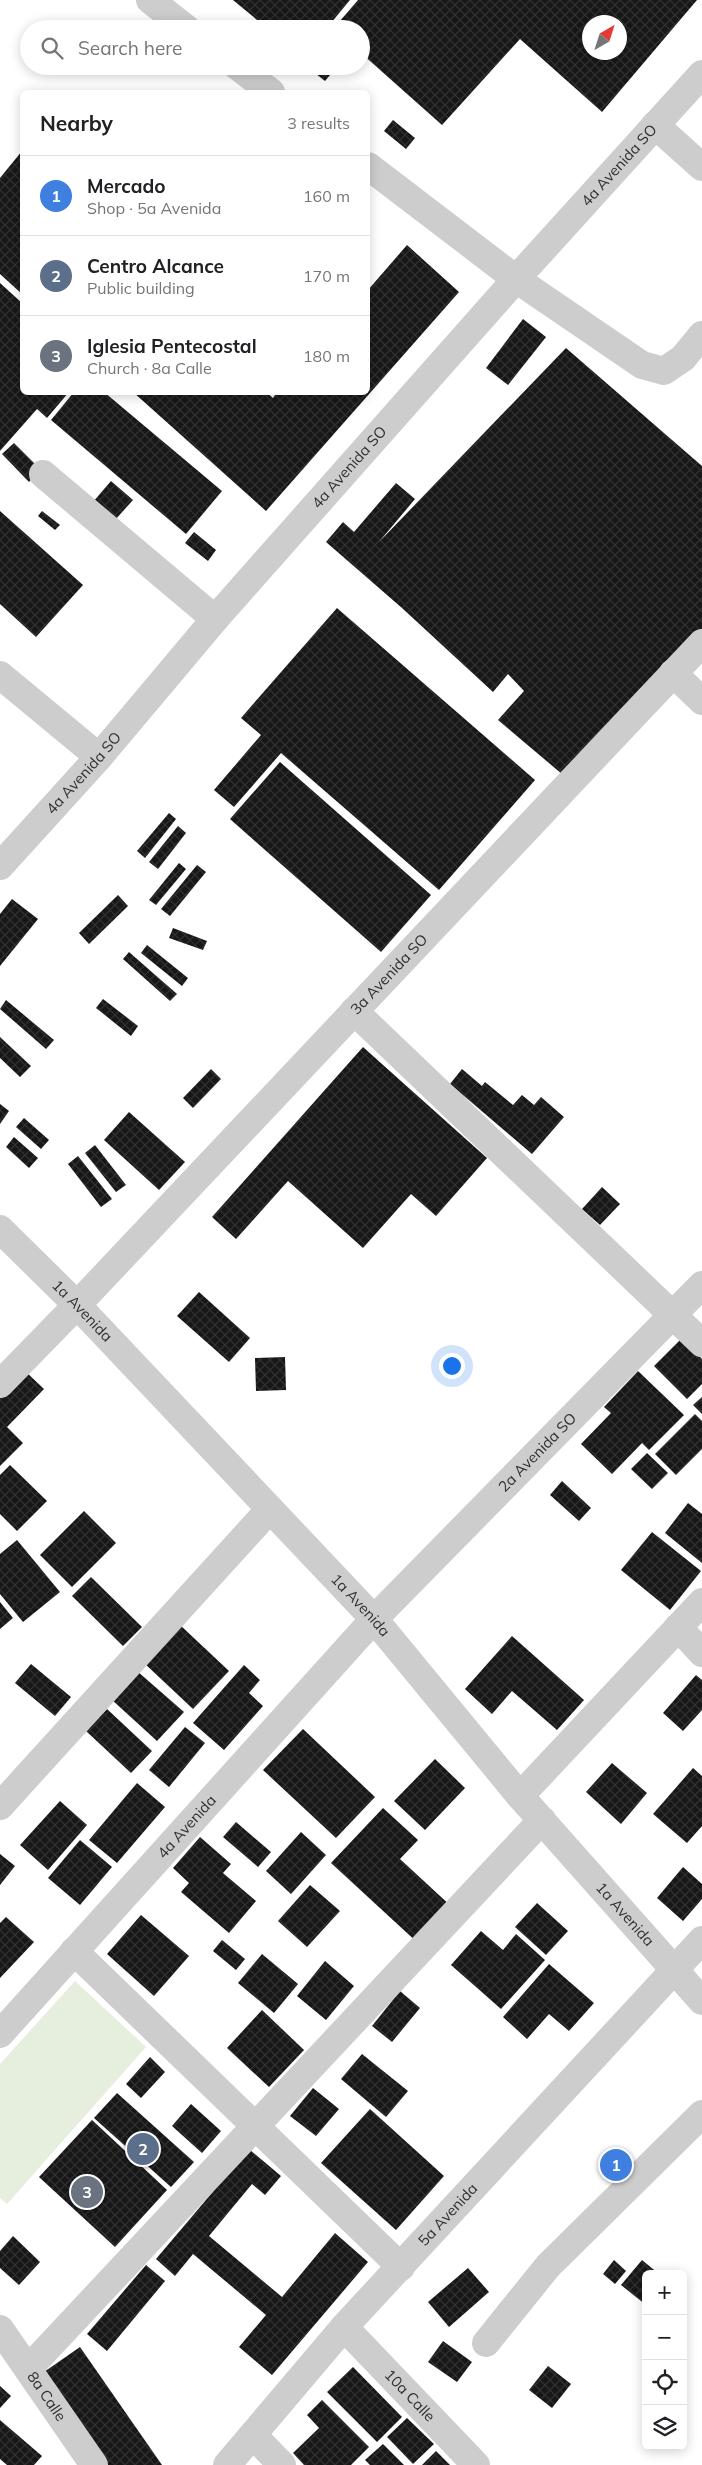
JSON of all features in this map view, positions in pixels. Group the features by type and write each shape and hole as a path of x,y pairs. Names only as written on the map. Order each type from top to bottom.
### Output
{"street":[{"path":"150,0 176,20"},
{"name":"4a Avenida SO","path":"0,866 99,757 215,619 516,279 702,74"},
{"path":"249,75 268,90"},
{"path":"656,125 702,167"},
{"path":"370,168 516,279 642,365 664,371 683,358 702,335"},
{"path":"44,474 215,619"},
{"name":"3a Avenida SO","path":"0,1384 77,1305 702,643"},
{"path":"673,674 702,701"},
{"path":"0,675 99,757"},
{"path":"354,1011 702,1343"},
{"name":"1a Avenida","path":"0,1229 77,1305 374,1619 520,1796 702,2001"},
{"name":"2a Avenida SO","path":"374,1619 702,1286"},
{"path":"0,1806 270,1509"},
{"path":"520,1796 702,1602"},
{"name":"4a Avenida","path":"0,2034 374,1619"},
{"path":"678,1627 702,1653"},
{"path":"28,2369 542,1820"},
{"name":"5a Avenida","path":"227,2465 344,2327 702,1940"},
{"path":"74,1951 401,2266"},
{"path":"486,2343 548,2266 702,2114"},
{"name":"10a Calle","path":"344,2327 476,2465"},
{"name":"8a Calle","path":"0,2329 94,2465"},
{"path":"253,2435 282,2465"}],"green space":[{"path":"75,1981 146,2047 7,2204 0,2198 0,2064"}],"building":[{"path":"233,0 350,0 333,20 257,20"},
{"path":"358,0 697,0 602,112 520,39 442,125 370,61 370,20 341,20"},
{"path":"317,75 330,75 325,81"},
{"path":"393,120 415,138 406,149 384,131"},
{"path":"20,153 20,292 0,274 0,178"},
{"path":"407,245 459,292 370,393 370,288"},
{"path":"0,283 20,301 20,395 66,395 47,418 37,409 0,451"},
{"path":"523,319 546,337 508,385 486,368"},
{"path":"566,348 702,466 702,636 569,780 498,720 524,691 508,674 493,692 402,608 326,542 343,522 354,532 396,483 415,499 379,542"},
{"path":"72,395 108,395 222,491 186,534 51,420"},
{"path":"136,395 270,395 273,398 275,395 368,395 266,511"},
{"path":"14,443 41,470 29,482 2,454"},
{"path":"111,481 133,500 115,520 93,502"},
{"path":"0,511 83,585 36,637 0,604"},
{"path":"42,511 60,525 55,530 38,516"},
{"path":"194,532 216,550 208,561 185,543"},
{"path":"337,608 535,780 439,890 281,753 234,807 214,790 261,735 241,718"},
{"path":"280,762 431,895 381,952 230,819"},
{"path":"169,813 176,819 145,858 137,851"},
{"path":"178,826 186,833 158,869 149,862"},
{"path":"179,863 186,869 156,905 149,900"},
{"path":"197,865 206,872 170,916 161,909"},
{"path":"118,895 128,906 89,944 79,933"},
{"path":"12,899 38,919 0,966 0,914"},
{"path":"173,928 207,941 203,950 169,938"},
{"path":"147,945 188,978 182,986 141,953"},
{"path":"129,952 177,994 170,1001 123,959"},
{"path":"103,999 138,1026 131,1036 96,1008"},
{"path":"6,1000 54,1040 46,1049 0,1009"},
{"path":"0,1037 31,1066 20,1077 0,1058"},
{"path":"363,1047 487,1158 436,1216 411,1194 363,1248 288,1181 236,1239 212,1217"},
{"path":"211,1069 221,1079 193,1108 183,1098"},
{"path":"462,1069 482,1086 485,1082 513,1105 522,1095 534,1105 541,1097 564,1117 532,1154 450,1084"},
{"path":"0,1104 9,1111 0,1124"},
{"path":"129,1112 185,1162 159,1190 104,1140"},
{"path":"24,1118 49,1140 41,1149 16,1127"},
{"path":"14,1137 38,1158 29,1168 6,1147"},
{"path":"95,1145 126,1185 116,1192 85,1153"},
{"path":"78,1156 112,1199 101,1207 68,1164"},
{"path":"602,1187 620,1204 600,1225 582,1209"},
{"path":"199,1292 250,1338 229,1362 177,1316"},
{"path":"682,1338 702,1359 702,1384 687,1399 654,1366"},
{"path":"285,1357 286,1390 256,1391 255,1358"},
{"path":"24,1370 44,1389 7,1427 23,1443 0,1466 0,1394"},
{"path":"638,1371 684,1415 649,1450 642,1443 612,1474 581,1444 611,1413 604,1407"},
{"path":"702,1397 702,1414 693,1405"},
{"path":"695,1414 702,1421 702,1449 676,1475 655,1454"},
{"path":"647,1453 668,1473 652,1489 631,1469"},
{"path":"10,1465 47,1501 17,1531 0,1514 0,1475"},
{"path":"562,1481 591,1508 579,1521 550,1495"},
{"path":"688,1503 702,1514 702,1563 665,1533"},
{"path":"84,1511 116,1543 72,1587 40,1555"},
{"path":"652,1532 701,1571 670,1610 621,1570"},
{"path":"17,1540 60,1592 23,1622 0,1594 0,1554"},
{"path":"91,1577 142,1627 123,1646 72,1596"},
{"path":"0,1602 13,1618 0,1629"},
{"path":"179,1624 229,1671 193,1709 143,1662"},
{"path":"512,1636 584,1700 557,1730 512,1691 492,1714 465,1689"},
{"path":"31,1664 71,1697 55,1716 15,1683"},
{"path":"244,1665 260,1680 249,1693 263,1706 224,1750 193,1723"},
{"path":"137,1671 184,1712 157,1741 111,1699"},
{"path":"696,1675 702,1680 702,1710 683,1731 663,1713"},
{"path":"107,1709 152,1751 131,1773 86,1731"},
{"path":"185,1727 205,1743 169,1787 149,1770"},
{"path":"303,1729 375,1797 336,1838 263,1770"},
{"path":"435,1759 465,1788 425,1830 394,1801"},
{"path":"612,1763 647,1793 621,1824 586,1792"},
{"path":"693,1768 702,1776 702,1826 687,1843 653,1814"},
{"path":"137,1783 165,1807 117,1863 89,1840"},
{"path":"60,1801 87,1825 48,1870 20,1845"},
{"path":"383,1808 418,1840 400,1859 453,1908 419,1944 331,1863"},
{"path":"236,1822 271,1852 258,1867 223,1837"},
{"path":"301,1832 326,1855 291,1894 266,1871"},
{"path":"200,1837 231,1864 223,1873 256,1901 229,1933 181,1892 189,1883 173,1868"},
{"path":"80,1840 112,1867 80,1905 48,1878"},
{"path":"0,1854 15,1866 0,1885"},
{"path":"683,1867 702,1884 702,1899 683,1921 657,1898"},
{"path":"310,1885 340,1911 307,1947 278,1921"},
{"path":"537,1903 568,1931 546,1955 515,1927"},
{"path":"141,1915 189,1956 154,1996 107,1954"},
{"path":"6,1917 34,1942 0,1978 0,1923"},
{"path":"481,1931 503,1950 516,1934 545,1960 501,2009 451,1965"},
{"path":"222,1940 245,1959 236,1970 213,1951"},
{"path":"262,1954 298,1984 274,2013 238,1983"},
{"path":"325,1961 354,1986 326,2020 297,1996"},
{"path":"549,1964 594,2003 569,2031 549,2014 527,2039 503,2017"},
{"path":"400,1991 420,2008 392,2042 372,2026"},
{"path":"262,2010 304,2050 269,2087 227,2048"},
{"path":"362,2054 408,2091 386,2117 341,2079"},
{"path":"150,2057 165,2072 141,2098 126,2084"},
{"path":"313,2088 339,2109 316,2136 290,2116"},
{"path":"117,2093 194,2162 171,2187 94,2118"},
{"path":"191,2104 221,2131 202,2153 172,2126"},
{"path":"370,2109 444,2176 396,2230 321,2163"},
{"path":"92,2120 167,2190 115,2247 39,2177"},
{"path":"249,2149 281,2176 265,2195 252,2184 209,2236 282,2297 335,2233 368,2262 272,2375 239,2347 266,2315 193,2254 175,2276 156,2259"},
{"path":"13,2236 40,2262 19,2285 0,2268 0,2251"},
{"path":"614,2260 626,2271 615,2284 603,2274"},
{"path":"642,2260 654,2270 642,2270 642,2302 621,2285"},
{"path":"146,2265 165,2281 107,2351 87,2334"},
{"path":"468,2268 489,2292 449,2327 428,2302"},
{"path":"443,2341 472,2362 457,2382 428,2362"},
{"path":"80,2347 162,2465 108,2465 44,2372"},
{"path":"548,2366 571,2384 552,2408 529,2390"},
{"path":"353,2367 402,2417 377,2442 327,2392"},
{"path":"0,2386 11,2396 0,2408"},
{"path":"322,2400 369,2447 351,2465 304,2465 293,2453 319,2428 307,2415"},
{"path":"407,2418 434,2444 413,2464 387,2437"},
{"path":"0,2420 42,2456 34,2465 7,2465 0,2459"},
{"path":"383,2444 404,2465 370,2465 365,2460"},
{"path":"436,2451 450,2465 422,2465"}],"place":[{"name":"Centro Alcance","path":"143,2149"},
{"name":"Mercado","path":"616,2165"},
{"name":"Iglesia Pentecostal","path":"87,2192"}]}
